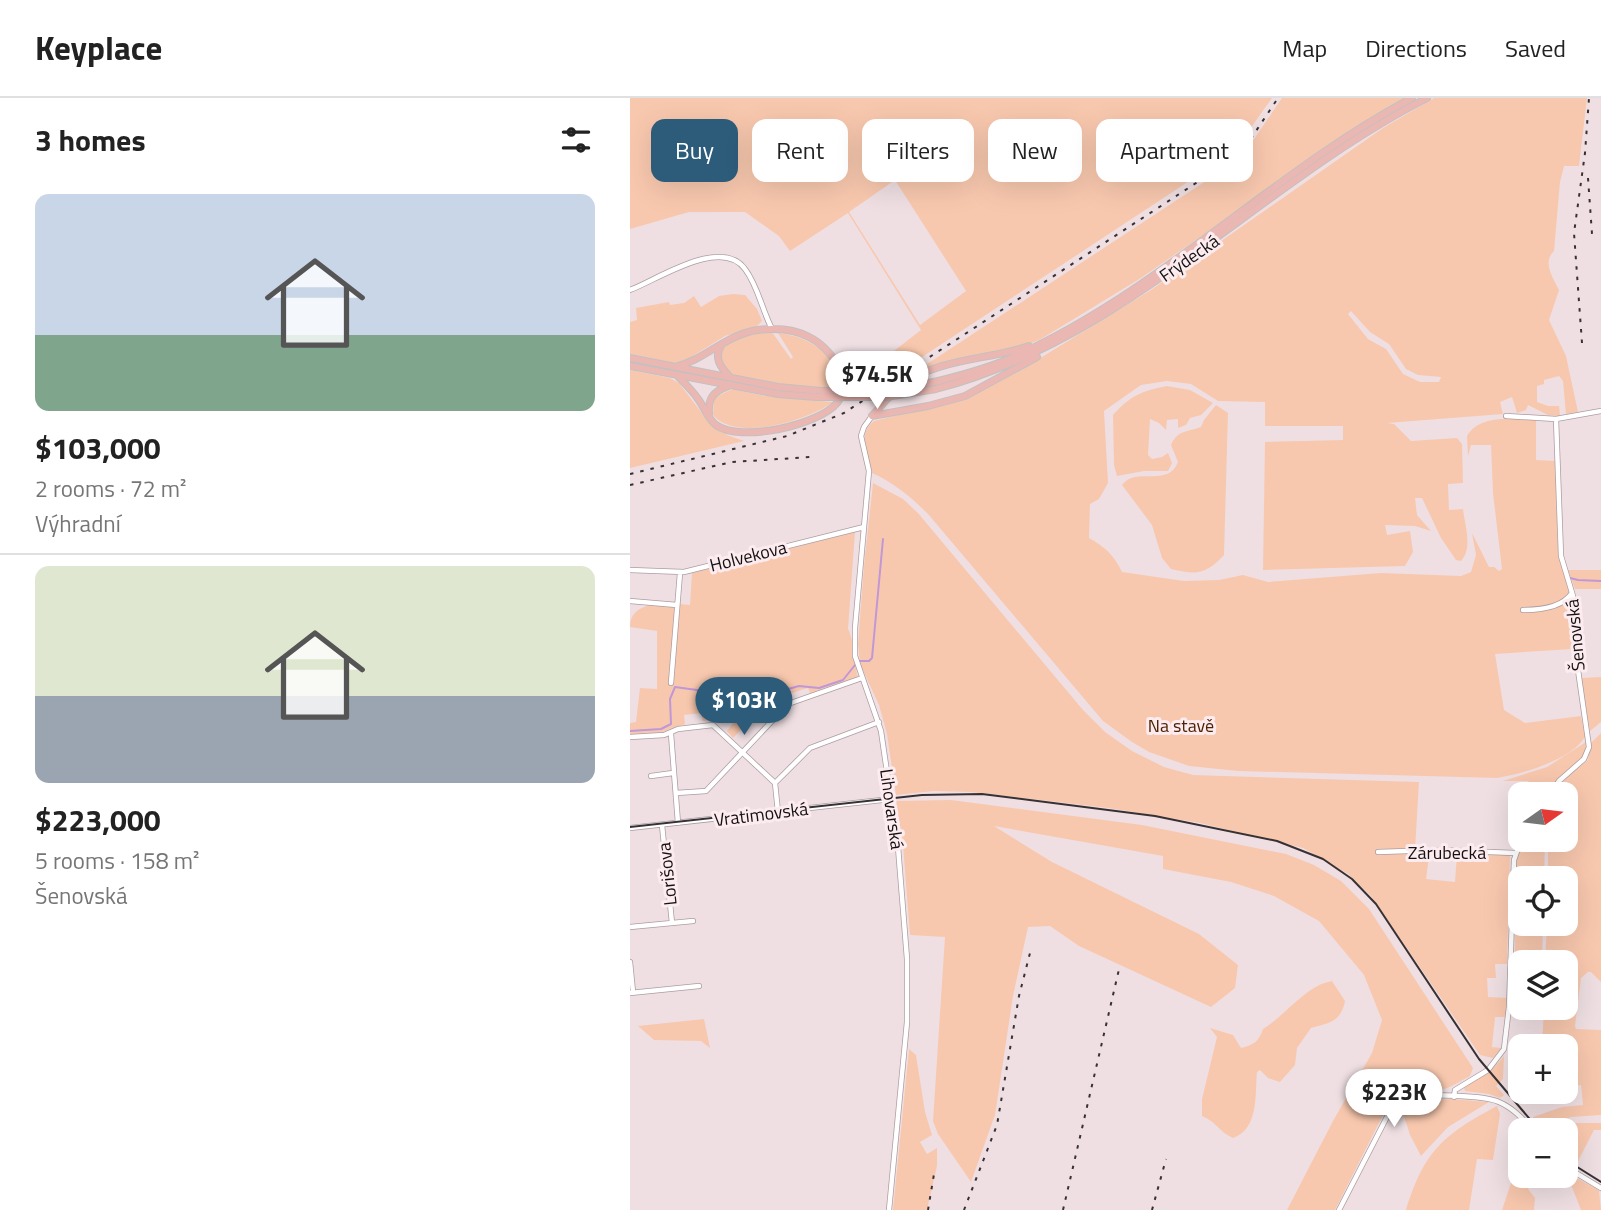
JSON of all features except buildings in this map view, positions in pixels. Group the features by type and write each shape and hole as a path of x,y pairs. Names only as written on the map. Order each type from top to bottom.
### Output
{"main road":[{"name":"Frýdecká","path":"1072,331 1331,148 1412,98"},
{"name":"Frýdecká","path":"935,385 1018,355 1072,331 1148,286 1358,139 1427,98"},
{"path":"675,367 692,361 727,339 772,329 804,334 816,341 837,364 842,393 830,409 807,421 764,430 726,429 715,424 695,394 677,375"},
{"path":"872,416 897,389 934,368 1026,347 1072,331"},
{"path":"872,416 928,406 972,393 1017,369 1072,331"},
{"path":"727,339 719,349 717,358 731,382"},
{"path":"630,358 778,394 886,397 935,385"},
{"path":"630,366 677,375 821,391 885,390 935,385"},
{"path":"709,416 708,404 712,395 731,382"}],"street":[{"path":"630,290 680,266 708,259 728,258 740,264 746,271 772,329"},
{"path":"1506,416 1556,419 1601,411"},
{"name":"Lihovarská","path":"872,416 862,430 861,438 869,471 854,637 859,668 879,722 891,799 901,867 908,998 889,1210"},
{"name":"Šenovská","path":"1556,419 1560,545 1572,592 1575,649 1589,747 1584,759 1558,782"},
{"name":"Holvekova","path":"630,570 680,573 864,527"},
{"path":"671,683 680,573"},
{"path":"1523,610 1544,610 1569,598 1572,592"},
{"path":"630,601 677,605"},
{"path":"676,793 706,791 788,704 862,678"},
{"path":"775,783 810,748 879,722"},
{"path":"630,737 671,734 678,729 713,725 775,783 778,812"},
{"path":"671,734 678,823"},
{"path":"651,776 673,773"},
{"name":"Vratimovská","path":"630,828 891,799"},
{"name":"Lorišova","path":"662,825 671,923"},
{"name":"Zárubecká","path":"1378,852 1450,850 1515,853"},
{"path":"1454,1097 1455,1090 1488,1070 1504,1049 1509,1007 1515,853"},
{"path":"630,927 693,921"},
{"path":"630,962 631,993 699,986"},
{"path":"1339,1210 1379,1130 1395,1106 1410,1097 1482,1097 1504,1104 1519,1118"},
{"path":"1578,1174 1601,1188"}],"green space":[{"path":"630,98 1272,98 1253,125 1253,119 1096,119 1096,182 1188,182 875,388 854,388 854,382 921,330 848,213 790,251 779,236 745,212 689,212 630,229","holes":["862,119 974,119 974,182 896,182 966,291 920,325 849,212 892,182 862,182"]},
{"path":"1282,98 1405,98 1376,115 1141,278 1041,339 1027,345 939,365 912,374 1204,182 1253,182 1253,141"},
{"name":"Na stavě","path":"1434,98 1587,98 1579,166 1564,166 1560,182 1554,251 1549,260 1559,290 1549,320 1566,356 1578,412 1566,414 1563,381 1559,376 1544,380 1544,384 1537,386 1537,402 1559,406 1560,416 1548,415 1528,405 1526,410 1517,413 1512,397 1500,402 1503,414 1387,423 1394,424 1411,441 1457,438 1462,444 1463,483 1448,484 1449,510 1463,509 1467,550 1461,561 1456,560 1441,538 1422,498 1415,498 1417,515 1431,531 1415,526 1385,525 1387,535 1410,531 1413,552 1405,566 1263,570 1265,442 1343,440 1343,426 1265,426 1265,402 1218,401 1191,384 1167,381 1141,385 1104,411 1108,483 1099,499 1090,504 1089,538 1108,552 1122,572 1184,581 1219,580 1243,575 1268,582 1381,573 1461,576 1471,572 1476,555 1472,533 1489,567 1499,571 1502,569 1493,493 1491,445 1471,445 1468,456 1467,436 1480,424 1488,421 1536,420 1536,460 1555,461 1558,550 1570,591 1572,649 1495,654 1504,710 1525,723 1581,716 1585,737 1569,753 1558,759 1497,778 1238,771 1189,766 1149,752 1103,721 928,514 902,491 872,473 866,452 866,432 874,421 970,397 1024,368 1151,290 1383,128","holes":["1351,311 1370,332 1389,344 1406,369 1418,375 1441,377 1439,382 1420,382 1403,374 1386,349 1368,339 1348,314"]},
{"path":"745,295 757,309 762,321 756,327 725,336 688,359 674,363 630,354 630,322 637,320 636,308 669,302 670,305 684,303 694,296 701,307 719,296"},
{"path":"772,332 791,359 793,357 778,333 799,338 825,353 840,380 836,388 763,382 728,372 719,358 723,346 746,336"},
{"path":"630,370 670,378 679,383 711,425 744,441 630,468"},
{"path":"1167,386 1190,390 1213,403 1201,415 1190,418 1186,425 1178,428 1178,419 1167,420 1166,430 1150,419 1148,455 1152,459 1168,453 1172,463 1168,471 1144,471 1117,476 1114,465 1113,415 1137,395"},
{"path":"732,389 760,395 833,402 807,416 773,426 738,427 724,423 713,415 714,398"},
{"path":"1216,405 1228,413 1224,555 1200,572 1171,569 1162,558 1152,525 1122,485 1135,477 1160,476 1173,470 1178,462 1171,445 1173,440 1183,432 1201,427"},
{"path":"873,483 903,499 918,513 1083,710 1105,732 1132,751 1164,767 1193,775 1419,782 1415,850 1430,850 1426,879 1455,882 1457,853 1510,855 1507,964 1495,964 1496,978 1487,978 1488,997 1508,998 1507,1017 1495,1017 1492,1047 1501,1048 1493,1058 1480,1055 1371,896 1348,874 1303,848 1200,823 1108,808 971,792 934,791 896,795 887,734 879,705 860,664 858,644"},
{"path":"855,532 848,629 858,677 810,693 808,688 774,701 733,738 727,731 734,722 720,710 712,720 703,721 701,713 684,715 685,724 662,732 630,737 630,723 636,722 640,688 657,689 657,631 630,627 637,611 652,605 690,605 692,573"},
{"path":"1568,570 1601,570 1601,589 1575,589"},
{"path":"1601,677 1601,722 1590,731 1581,678"},
{"path":"1601,733 1601,982 1591,972 1581,978 1578,1002 1578,950 1546,950 1546,936 1578,936 1578,866 1548,866 1548,852 1578,852 1578,782 1563,782 1588,760 1591,743"},
{"path":"1586,742 1587,754 1561,782 1503,781 1547,767"},
{"path":"951,800 1142,825 1286,854 1314,865 1341,881 1369,909 1473,1068 1470,1076 1444,1089 1405,1097 1394,1103 1382,1117 1335,1210 1287,1210 1372,1053 1382,1020 1364,975 1319,921 1274,896 1231,882 1163,869 1163,856 994,826 1052,862 1199,934 1238,965 1235,988 1211,1007 1079,946 1050,926 1028,927 1013,996 995,1115 971,1182 938,1134 933,1121 945,937 910,935 903,845 896,801"},
{"path":"1545,852 1544,866 1517,866 1517,854"},
{"path":"1515,936 1543,936 1542,950 1515,950"},
{"path":"1332,981 1345,1001 1341,1013 1329,1023 1311,1028 1297,1048 1295,1065 1280,1082 1268,1078 1260,1070 1257,1072 1254,1110 1247,1127 1233,1138 1202,1116 1202,1099 1217,1037 1210,1028 1233,1035 1241,1048 1249,1045 1258,1039 1263,1029 1304,995"},
{"path":"704,1019 710,1048 701,1041 654,1040 638,1026"},
{"path":"1543,1020 1576,1020 1576,1029 1601,1030 1601,1115 1533,1118 1562,1107 1583,1105 1581,1085 1578,1085 1578,1034 1543,1034"},
{"path":"909,1049 916,1055 925,1112 932,1135 920,1142 927,1154 937,1148 937,1166 927,1210 893,1210"},
{"path":"1504,1056 1503,1079 1496,1086 1504,1095 1500,1098 1465,1091 1464,1088 1494,1067"},
{"path":"1449,1099 1489,1102 1448,1127 1421,1156 1410,1135 1401,1107 1412,1102"},
{"path":"1497,1106 1500,1114 1493,1160 1477,1159 1469,1210 1406,1210 1420,1173 1438,1146 1463,1126"},
{"path":"1578,1123 1601,1123 1601,1130 1594,1130 1578,1161"},
{"path":"1578,1179 1599,1190 1601,1210 1581,1210 1572,1188 1578,1188"},
{"path":"1509,1188 1528,1188 1535,1198 1534,1210 1502,1210"}],"waterway":[{"path":"859,661 869,661 872,658 883,539"},
{"path":"1570,578 1601,581"},
{"path":"630,731 661,729 671,724 670,699 675,687 704,691 759,688 781,691 799,686 819,688 843,680 855,665"}],"tram line":[{"path":"630,827 922,795 982,794 1155,816 1277,841 1323,859 1352,879 1376,904 1479,1059 1529,1118"},
{"path":"1578,1168 1601,1182"}],"railway":[{"path":"630,474 787,436 844,413 1216,170 1250,140 1278,98"},
{"path":"1582,343 1574,233 1589,98"},
{"path":"1588,178 1592,234"},
{"path":"630,485 732,462 811,457"},
{"path":"964,1210 997,1125 1019,996 1030,953"},
{"path":"1063,1210 1120,965"},
{"path":"1152,1210 1166,1159"},
{"path":"928,1210 934,1174"}]}
